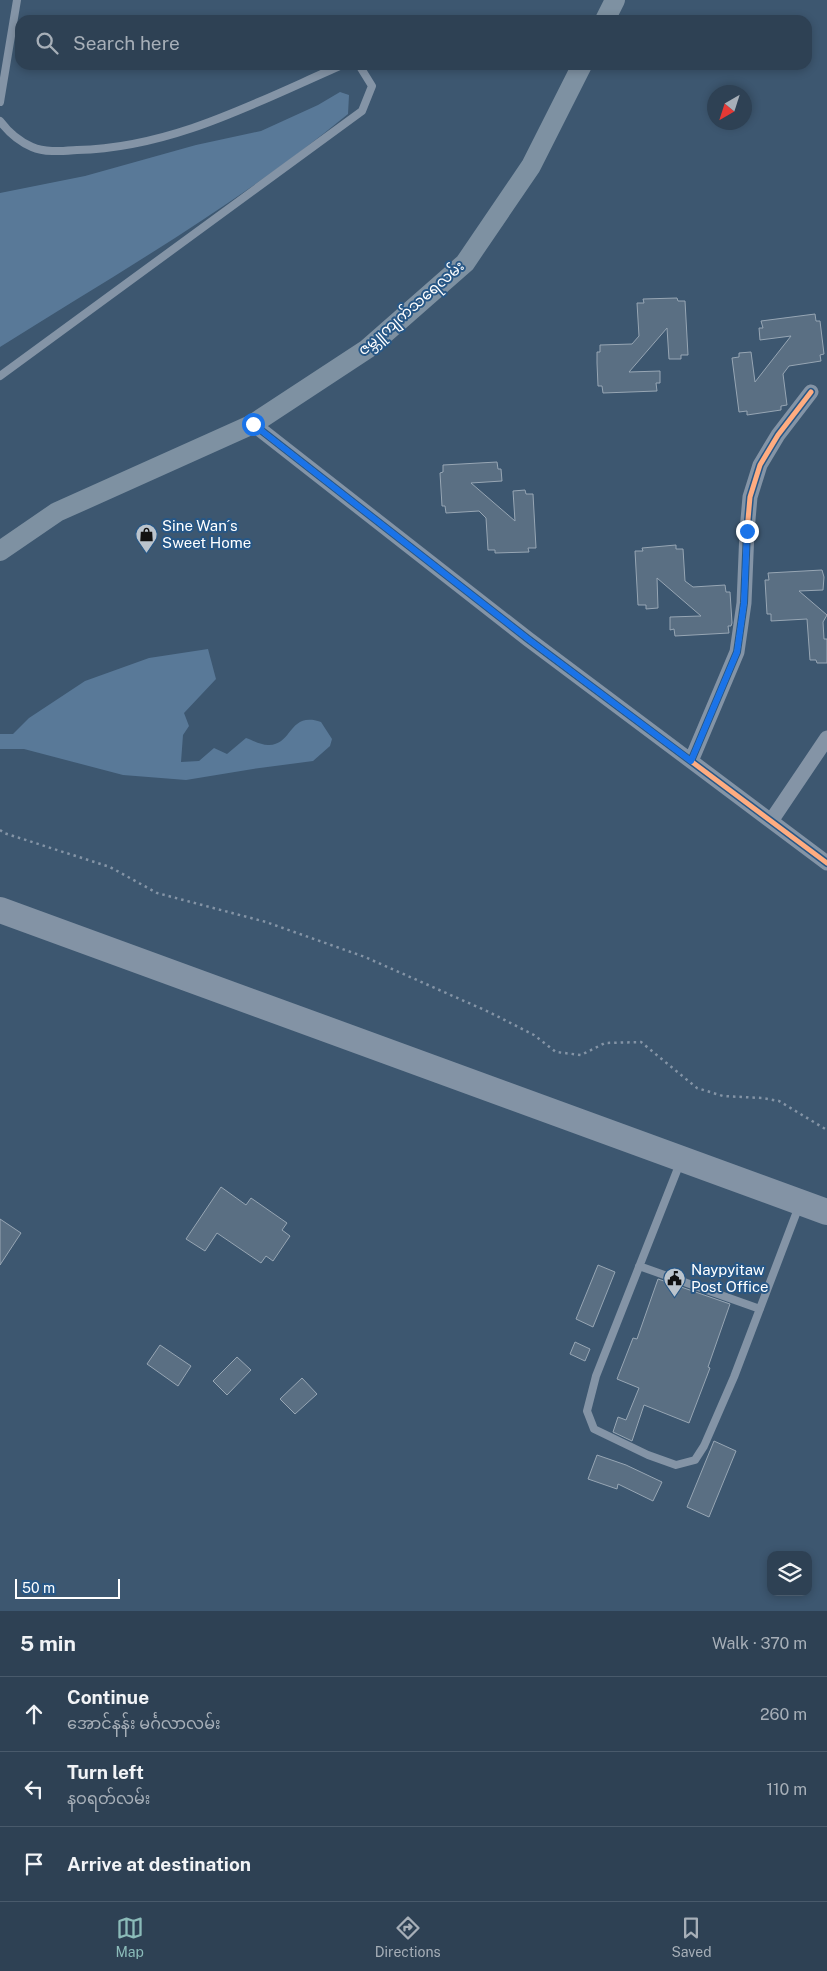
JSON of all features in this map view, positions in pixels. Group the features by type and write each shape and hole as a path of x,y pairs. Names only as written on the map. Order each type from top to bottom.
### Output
{"highway":[{"path":"0,910 827,1212"}],"main road":[{"path":"608,15 616,0"},
{"name":"ဇမ္ဘူကျက်သရေလမ်း","path":"0,551 57,512 253,424 367,349 465,263 531,166 579,70"}],"street":[{"path":"691,761 737,652 744,603 750,497 760,465 778,436 811,392"},
{"path":"253,424 528,639 827,863"},
{"path":"771,821 827,738"}],"lane":[{"path":"0,102 17,0"},
{"path":"0,122 11,135 34,148 54,151 89,150 140,144 241,111 331,70"},
{"path":"0,376 362,111 372,86 362,70"},
{"path":"682,1159 596,1376 587,1411 594,1429 648,1455 676,1465 695,1460 704,1446 801,1202"},
{"path":"639,1266 760,1309"}],"path":[{"path":"0,830 4,833 110,867 157,893 266,922 365,958 489,1012 534,1035 556,1052 581,1055 605,1043 641,1042 697,1088 723,1096 779,1101 827,1130"}],"water":[{"path":"340,92 349,95 348,114 307,147 265,178 178,236 0,347 0,193 85,176 196,145 261,131 318,105"},
{"path":"208,649 216,679 184,713 189,726 183,735 181,762 199,761 214,748 227,754 246,738 265,745 276,744 296,725 302,721 310,720 321,722 332,739 330,746 313,761 186,780 123,775 24,749 0,749 0,734 13,734 29,718 85,681 149,658"}],"building":[{"path":"677,298 678,301 685,301 688,355 681,355 681,359 669,359 667,328 629,372 660,371 660,383 656,383 657,391 603,393 602,386 598,386 597,352 600,352 600,345 632,344 639,336 637,303 644,303 643,299"},
{"path":"815,314 816,321 820,321 824,354 820,355 821,361 789,366 783,374 787,405 781,406 781,410 747,415 747,411 739,412 732,358 739,357 739,353 751,352 755,382 791,336 760,340 759,328 763,328 761,321"},
{"path":"497,462 498,469 501,469 502,481 471,483 515,521 513,491 525,490 526,494 533,494 536,548 528,548 529,552 495,553 495,550 488,550 486,518 479,511 446,513 445,506 442,506 440,473 443,472 443,465"},
{"path":"676,545 676,549 683,549 685,581 693,587 725,585 726,592 730,592 732,623 731,626 728,626 729,633 675,636 674,629 670,630 670,617 701,616 657,578 658,608 646,609 646,605 638,605 635,551 643,551 642,548"},
{"path":"822,570 824,577 823,590 799,591 827,615 823,622 824,639 827,639 827,663 817,663 816,660 810,660 807,619 771,621 771,614 767,614 765,580 769,580 768,573"},
{"path":"221,1187 246,1205 251,1198 287,1223 282,1230 290,1236 273,1261 266,1256 261,1263 217,1233 205,1251 186,1239"},
{"path":"0,1219 21,1233 0,1265"},
{"path":"598,1265 615,1272 593,1327 576,1319"},
{"path":"658,1279 730,1304 708,1367 710,1368 689,1423 644,1405 632,1441 613,1432 618,1417 626,1420 639,1388 617,1379 633,1338 637,1339"},
{"path":"575,1342 590,1349 585,1361 570,1354"},
{"path":"160,1345 191,1366 178,1386 147,1364"},
{"path":"237,1357 251,1370 227,1395 213,1381"},
{"path":"302,1378 317,1394 295,1414 280,1399"},
{"path":"714,1441 736,1451 709,1517 687,1507"},
{"path":"597,1455 626,1465 662,1482 653,1501 618,1484 617,1489 588,1479"}],"cycle path":[{"path":"691,761 737,652 744,603 750,497 760,465 778,435 811,392"},
{"path":"253,424 528,639 827,863"}],"place":[{"name":"Sine Wan´s Sweet Home","path":"146,554"},
{"name":"Naypyitaw Post Office","path":"675,1298"}],"route":[{"path":"253,424 528,639 691,761 737,652 744,603 747,531"}]}
